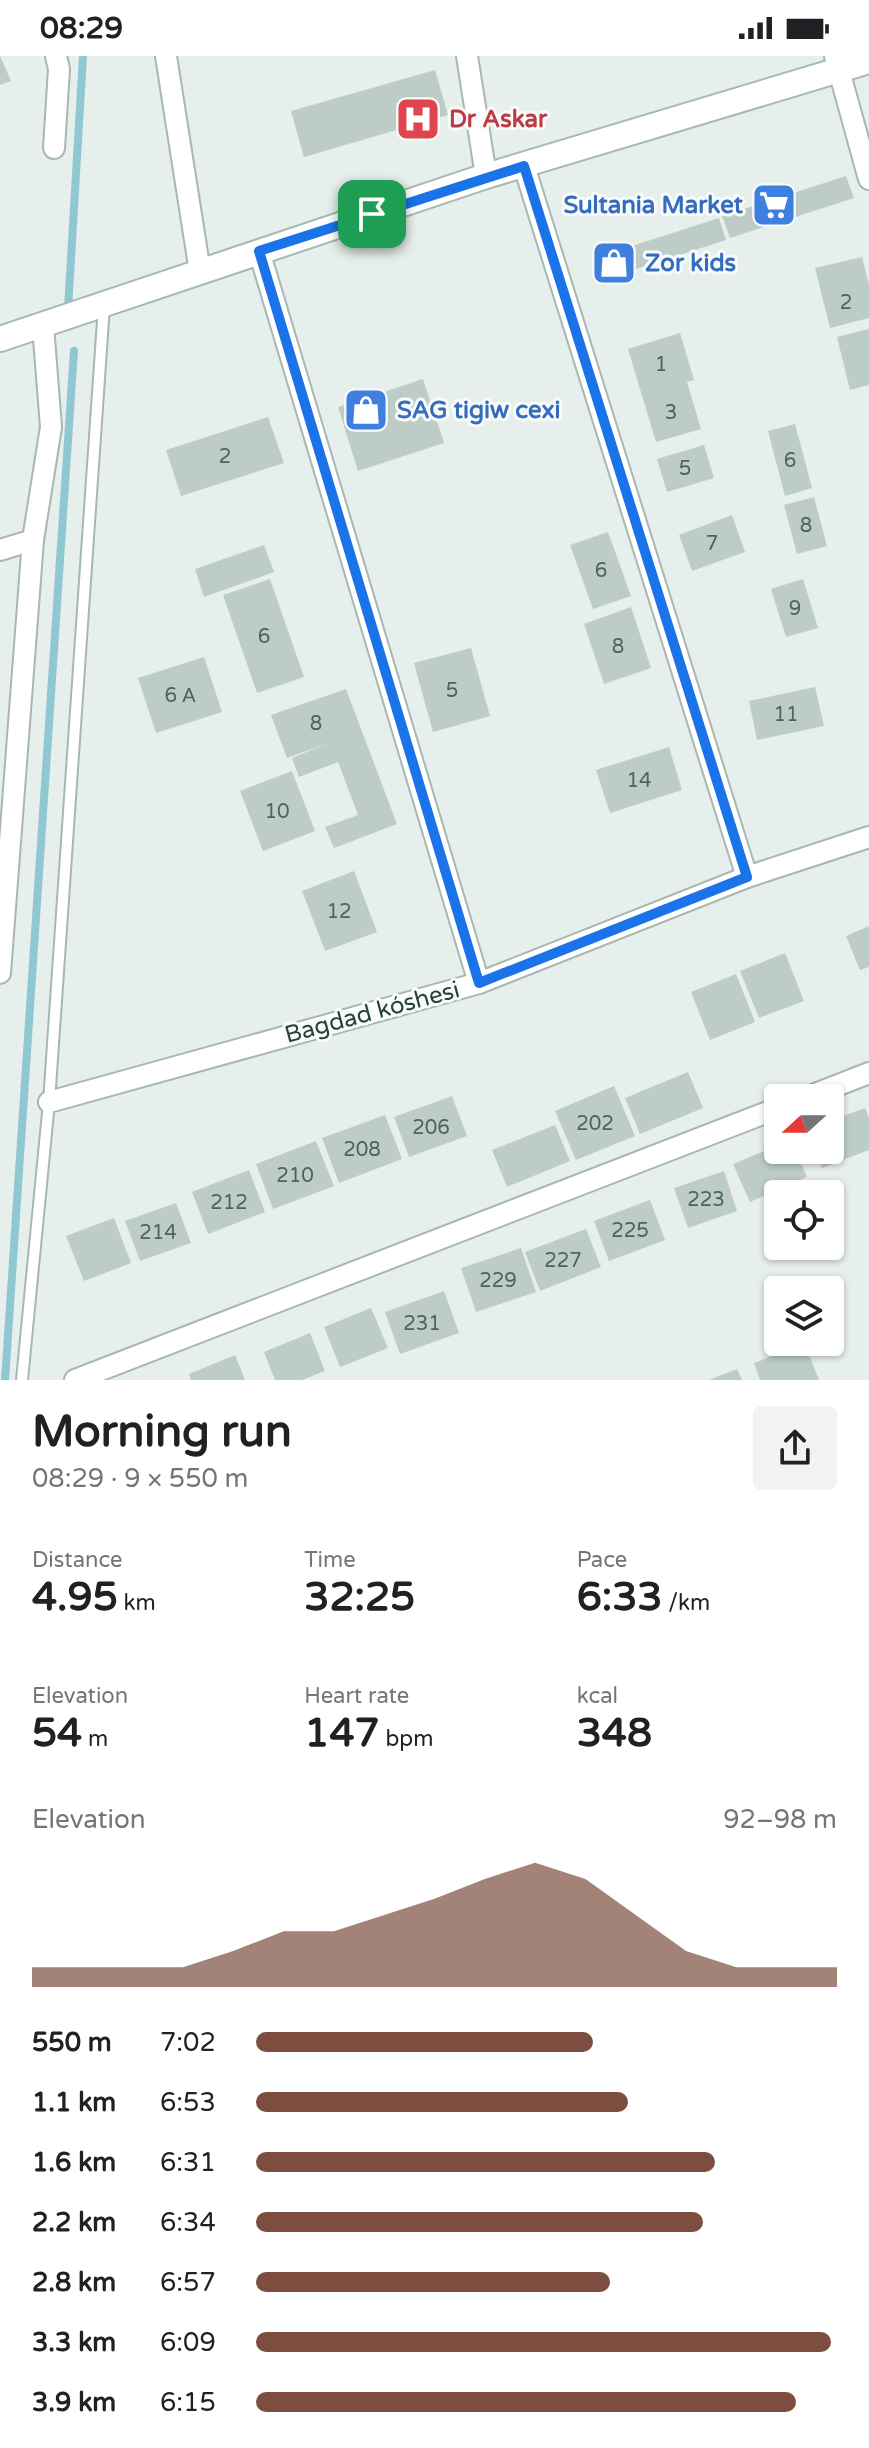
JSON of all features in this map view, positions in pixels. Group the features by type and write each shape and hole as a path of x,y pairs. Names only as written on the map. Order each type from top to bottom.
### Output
{"main road":[{"path":"0,339 486,176 836,63 869,61"}],"street":[{"path":"54,148 59,69 56,56"},
{"path":"166,56 200,272"},
{"path":"467,56 486,176"},
{"path":"836,63 869,179"},
{"path":"524,166 747,877"},
{"path":"259,251 479,983"},
{"path":"0,973 33,540 51,427 43,326"},
{"path":"0,550 33,540"},
{"name":"Bagdad kóshesi","path":"49,1102 479,983 747,877 869,837"},
{"path":"841,1084 869,1073"},
{"path":"75,1380 764,1113"}],"lane":[{"path":"22,1380 49,1102 104,306"}],"building":[{"path":"0,56 11,81 0,85"},
{"path":"435,70 448,115 304,157 291,111"},
{"path":"846,176 854,198 730,238 722,216"},
{"path":"719,218 726,240 602,280 595,258"},
{"path":"862,257 869,285 869,318 830,328 815,268"},
{"path":"869,329 869,385 850,390 837,337"},
{"path":"680,333 694,380 687,382 701,429 656,442 628,349"},
{"path":"423,379 444,443 358,471 338,407"},
{"path":"268,417 284,463 181,496 166,450"},
{"path":"795,424 812,488 785,496 768,431"},
{"path":"704,445 714,478 667,492 657,459"},
{"path":"814,497 827,546 797,554 784,505"},
{"path":"732,515 745,552 692,571 679,535"},
{"path":"608,532 631,596 593,609 570,545"},
{"path":"264,545 274,572 204,597 195,569"},
{"path":"270,579 304,677 257,693 223,595"},
{"path":"803,579 818,628 786,637 771,589"},
{"path":"631,607 651,668 604,684 584,624"},
{"path":"471,648 490,716 433,732 414,663"},
{"path":"204,657 222,712 156,733 138,678"},
{"path":"815,687 824,726 757,740 749,701"},
{"path":"346,689 397,824 334,848 325,827 358,815 338,762 299,777 292,758 328,743 287,758 271,715"},
{"path":"669,747 682,790 610,813 596,770"},
{"path":"292,771 315,831 263,851 240,791"},
{"path":"354,871 377,932 325,951 302,891"},
{"path":"869,926 869,967 860,970 846,936"},
{"path":"785,953 804,1001 759,1018 740,971"},
{"path":"736,974 755,1022 710,1040 691,992"},
{"path":"688,1072 703,1108 640,1134 625,1098"},
{"path":"614,1086 635,1136 576,1160 555,1111"},
{"path":"452,1096 467,1136 409,1157 394,1117"},
{"path":"865,1108 869,1118 869,1150 844,1160 844,1116"},
{"path":"385,1115 402,1159 339,1183 322,1138"},
{"path":"555,1125 570,1161 507,1187 492,1150"},
{"path":"316,1141 334,1186 273,1209 256,1164"},
{"path":"764,1151 764,1164 801,1164 807,1177 800,1180 764,1180 764,1196 750,1202 733,1164"},
{"path":"249,1170 265,1212 208,1234 192,1192"},
{"path":"724,1171 737,1211 688,1228 674,1188"},
{"path":"650,1200 665,1240 609,1261 594,1221"},
{"path":"176,1203 191,1243 140,1261 125,1221"},
{"path":"114,1218 131,1263 84,1281 66,1236"},
{"path":"586,1229 601,1267 540,1291 525,1252"},
{"path":"521,1248 536,1292 476,1312 461,1268"},
{"path":"444,1291 459,1333 400,1354 385,1312"},
{"path":"371,1308 388,1348 340,1367 324,1327"},
{"path":"310,1333 325,1371 302,1380 275,1380 264,1352"},
{"path":"235,1355 245,1380 191,1380 189,1374"},
{"path":"772,1356 809,1356 819,1380 760,1380 754,1363"},
{"path":"737,1369 742,1380 709,1380"}],"waterway":[{"path":"68,309 83,56"},
{"path":"5,1380 74,351"}],"place":[{"name":"Dr Askar","path":"418,119"},
{"name":"Sultania Market","path":"774,205"},
{"name":"Zor kids","path":"614,263"},
{"name":"SAG tigiw cexi","path":"366,410"}],"route":[{"path":"524,166 747,877 479,983 259,251 372,214 524,166"}]}
